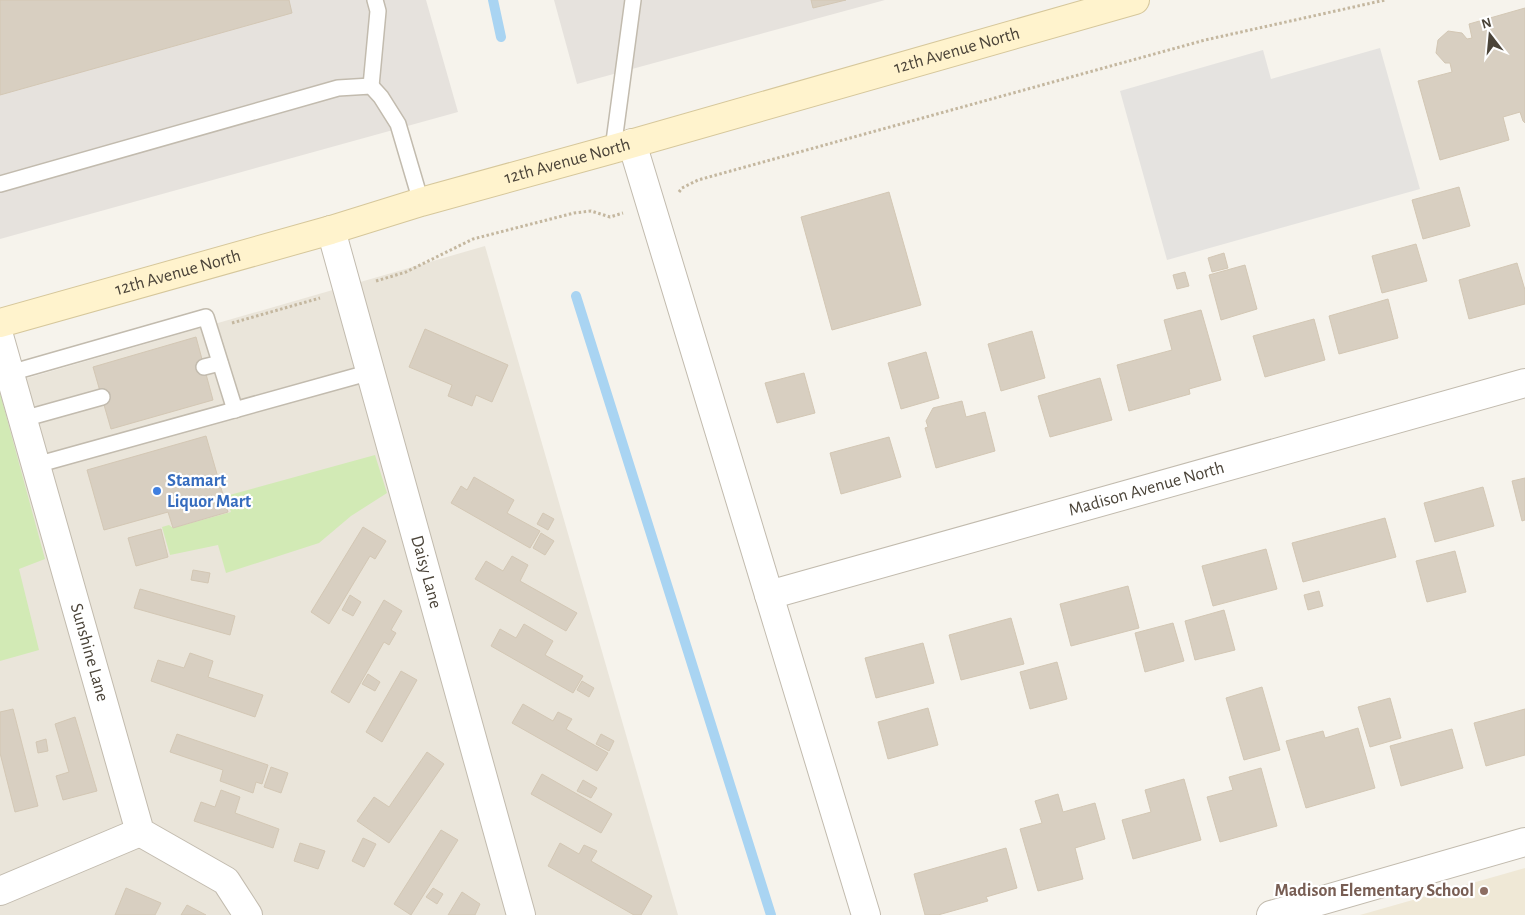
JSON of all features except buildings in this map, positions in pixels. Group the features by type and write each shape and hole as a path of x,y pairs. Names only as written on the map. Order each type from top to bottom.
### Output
{"main road":[{"name":"12th Avenue North","path":"0,323 1135,0"}],"street":[{"path":"622,146 651,205 866,915"},
{"name":"Daisy Lane","path":"331,230 521,915"},
{"name":"Sunshine Lane","path":"0,339 140,832"},
{"name":"Madison Avenue North","path":"769,595 1525,383"},
{"path":"0,891 140,832 226,881 248,915"},
{"path":"1270,915 1525,842"}],"lane":[{"path":"375,0 378,11 371,86 381,97 398,124 422,202"},
{"path":"622,146 633,0"},
{"path":"0,184 338,88 371,86"},
{"path":"10,373 206,317 235,410"},
{"path":"204,367 220,362"},
{"path":"36,465 371,372"},
{"path":"23,419 102,397"}],"path":[{"path":"210,329 406,272 473,239 574,213 590,211 610,217 676,198 682,188 698,180 1205,40 1386,0"}],"shaded area":[{"path":"0,0 426,0 458,112 0,239"},
{"path":"554,0 885,0 577,84"},
{"path":"1380,48 1420,189 1167,260 1120,91 1263,50 1271,79"},
{"path":"485,246 678,915 0,915 0,386"},
{"name":"Madison Elementary School","path":"1525,868 1525,915 1360,915"}],"green space":[{"path":"0,393 45,559 19,569 39,650 0,661"},
{"path":"375,455 387,493 351,516 319,543 226,573 218,545 170,555 162,527 169,525 173,528 231,512 226,496"}],"waterway":[{"path":"493,0 501,37"},
{"path":"576,296 771,915"}],"place":[{"name":"Stamart Liquor Mart","path":"157,491"},
{"name":"Madison Elementary School","path":"1484,891"}]}
